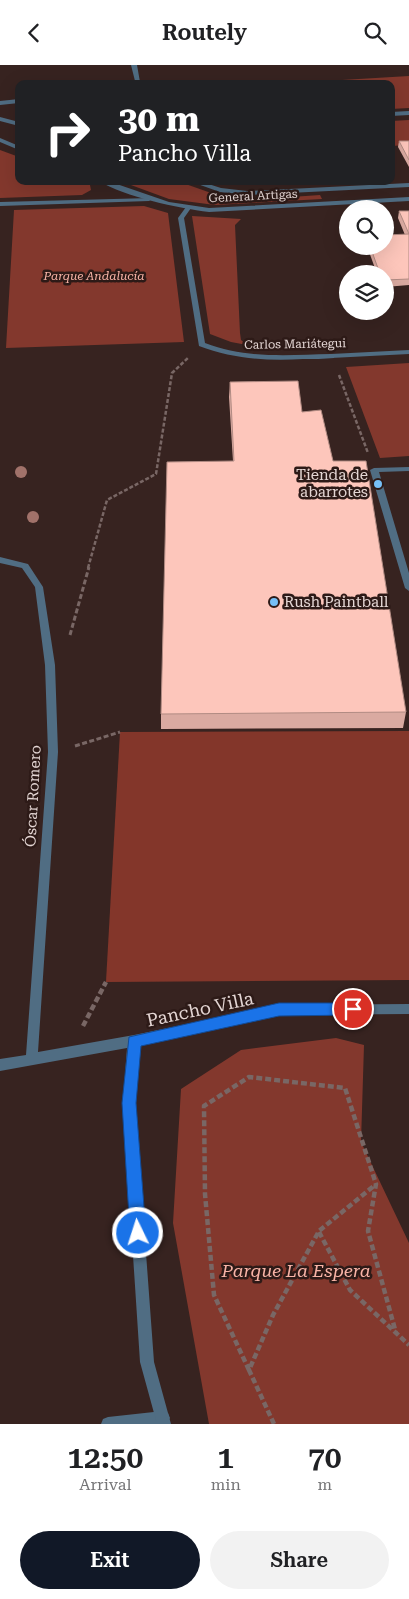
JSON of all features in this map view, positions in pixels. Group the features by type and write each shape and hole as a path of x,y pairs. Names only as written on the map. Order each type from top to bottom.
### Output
{"street":[{"path":"134,65 138,80"},
{"path":"0,103 15,101"},
{"path":"395,114 409,113"},
{"path":"0,119 15,123"},
{"path":"0,140 15,146"},
{"name":"General Artigas","path":"112,185 149,199 188,208 236,210 409,199"},
{"name":"General Artigas","path":"203,185 220,191 247,193 409,185"},
{"path":"325,190 330,203"},
{"path":"0,204 149,199"},
{"path":"188,208 181,218 202,344"},
{"name":"Carlos Mariátegui","path":"202,344 214,350 243,357 332,356 409,352"},
{"path":"409,469 374,471 409,587"},
{"name":"Óscar Romero","path":"0,560 25,566 39,587 50,665 53,752 32,1058"},
{"name":"Pancho Villa","path":"0,1065 134,1041 279,1009 409,1009"},
{"path":"108,1424 164,1421 146,1353 129,1103 134,1041"}],"path":[{"path":"50,665 65,646 74,623 107,500 156,474 172,373 202,344"},
{"path":"332,356 374,471"},
{"path":"53,752 120,732"},
{"path":"68,1053 106,982"},
{"path":"274,1424 214,1295 205,1194 204,1106 249,1077 345,1088 349,1107 376,1184 368,1231 396,1333"},
{"path":"249,1370 273,1315 319,1231 376,1184"},
{"path":"319,1231 350,1290 409,1345"}],"green space":[{"path":"409,76 409,108 395,109 395,80 342,80"},
{"path":"409,120 409,145 395,146 395,121"},
{"path":"0,150 15,156 15,185 90,185 91,190 82,195 0,198"},
{"path":"131,185 188,185 214,194 262,199 320,195 322,199 215,205 169,199"},
{"name":"Parque Andalucía","path":"144,206 168,213 184,342 6,348 14,210"},
{"path":"192,216 241,219 235,225 240,333 241,340 247,345 231,342 210,334"},
{"path":"409,363 409,456 380,458 346,367"},
{"name":"Parque La Espera","path":"336,1038 364,1045 361,1142 409,1243 409,1424 209,1424 173,1223 181,1089 241,1050"}],"shaded area":[{"path":"409,731 409,980 106,982 120,732"}],"building":[{"path":"399,141 409,141 409,160"},
{"path":"399,211 409,211 409,234"},
{"path":"409,234 409,279 394,280 394,265 377,265 373,255 394,255 394,235"},
{"name":"Rush Paintball","path":"298,381 302,412 321,410 333,461 366,461 406,712 161,714 167,462 234,461 230,382"}],"place":[{"name":"Tienda de abarrotes","path":"378,484"},
{"name":"Rush Paintball","path":"274,602"}],"route":[{"path":"138,1233 129,1103 134,1041 279,1009 353,1009"}]}
